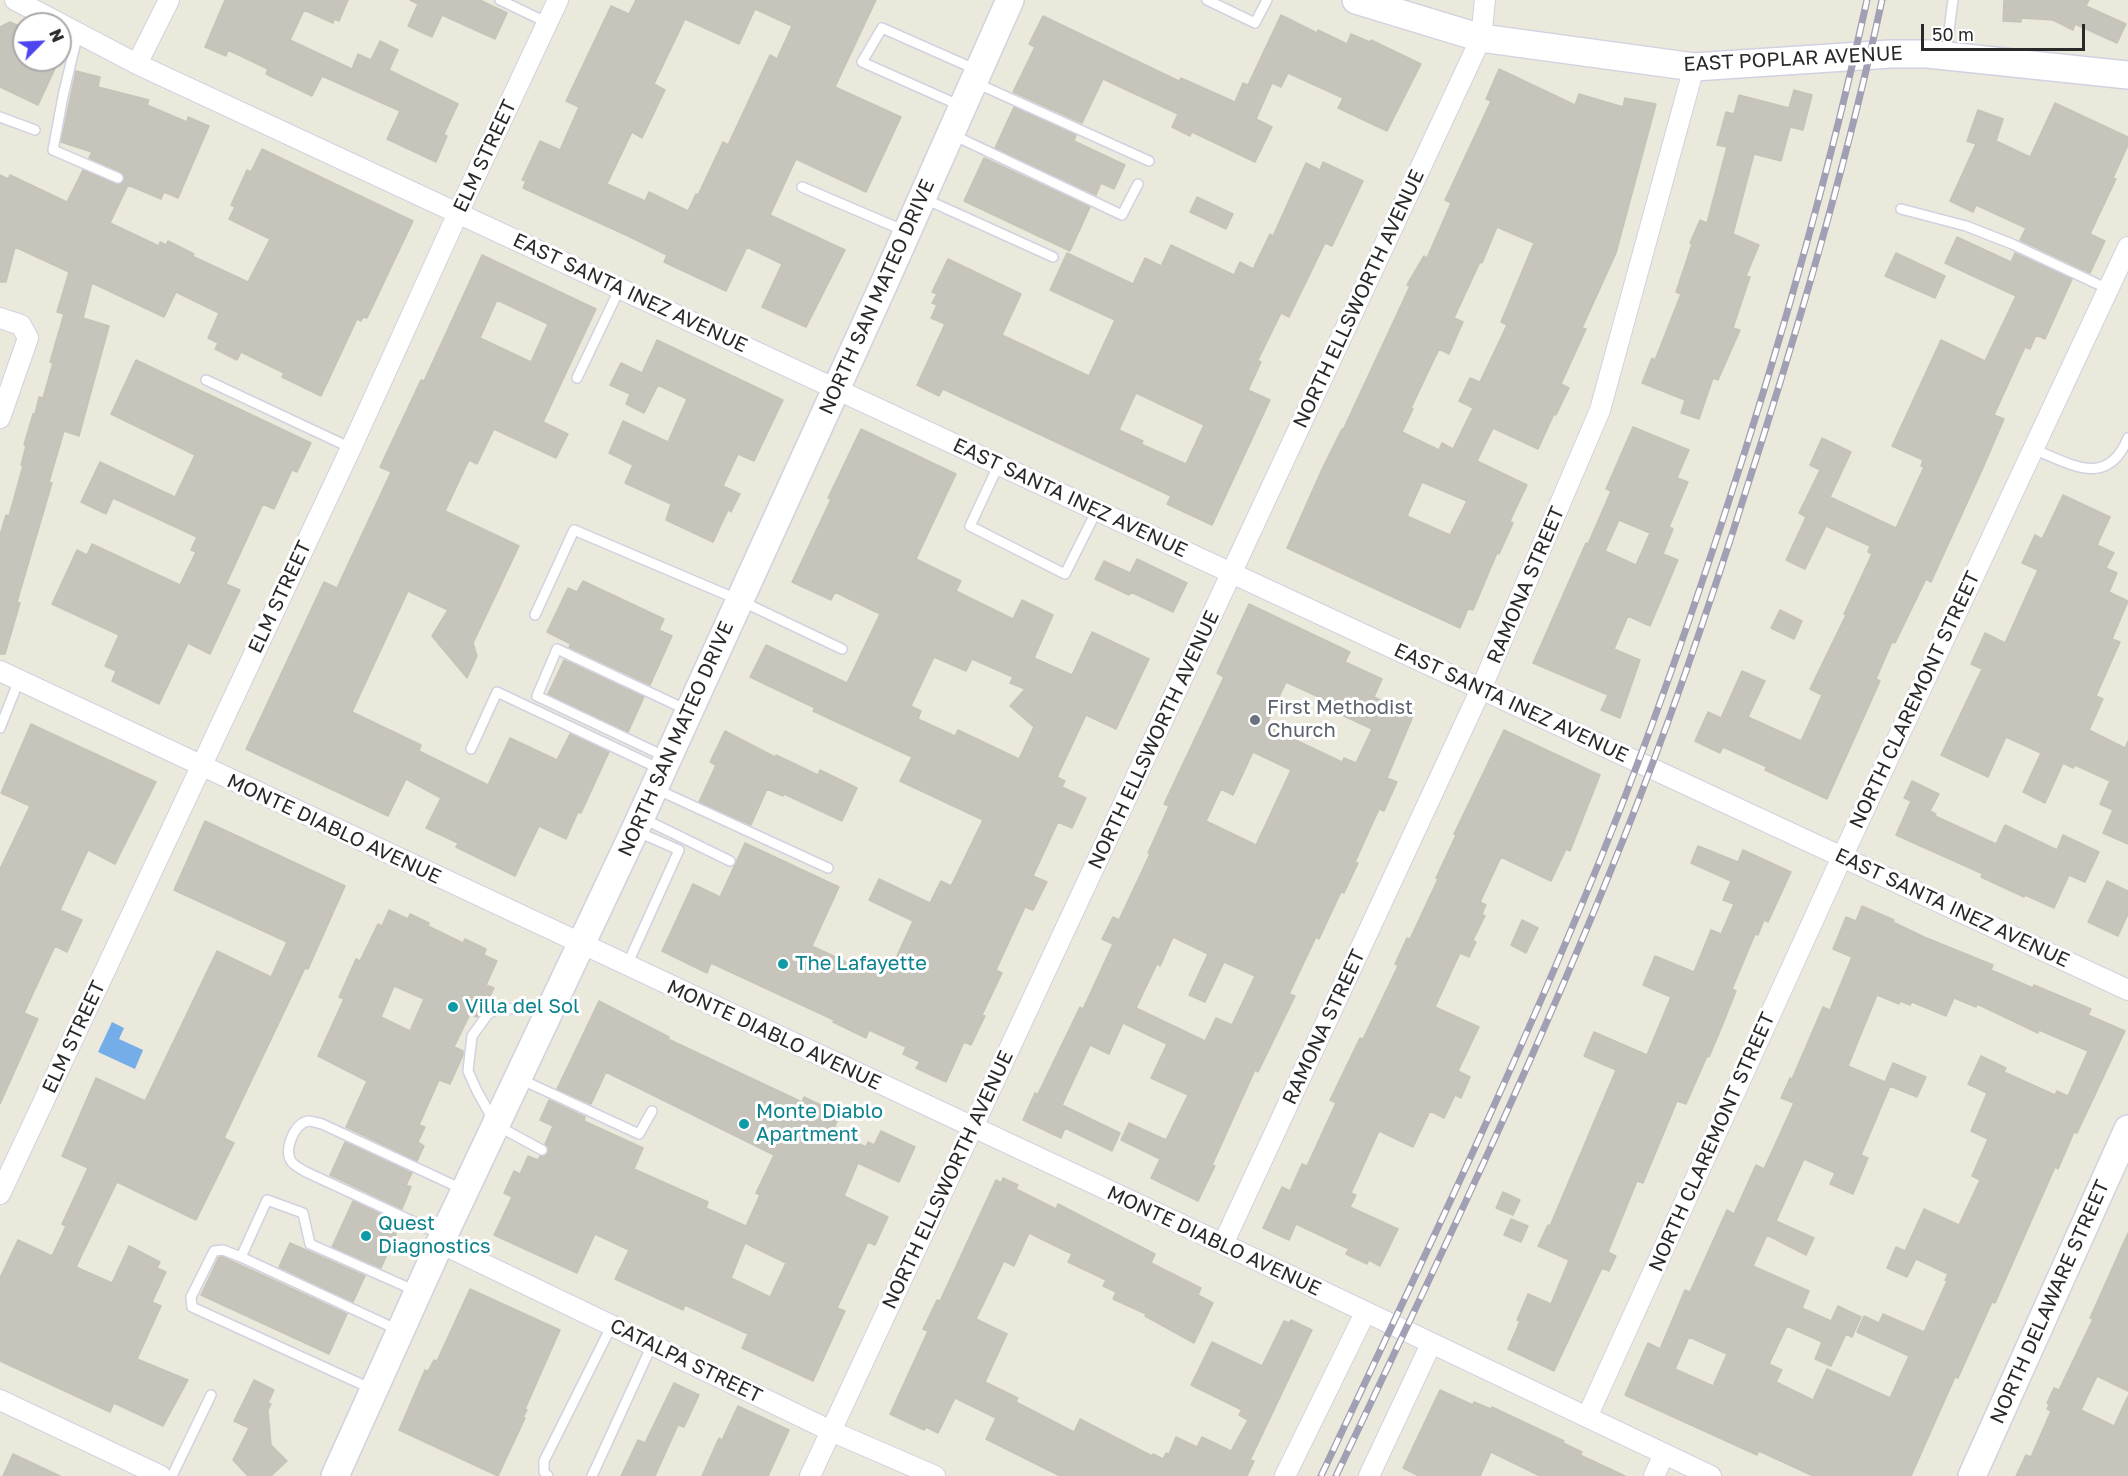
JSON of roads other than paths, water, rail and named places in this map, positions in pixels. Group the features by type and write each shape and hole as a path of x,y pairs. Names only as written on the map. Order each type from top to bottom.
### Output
{"main road":[{"name":"EAST POPLAR AVENUE","path":"1356,0 1481,38 1694,67 1891,54 1946,56 2128,75"},
{"name":"NORTH SAN MATEO DRIVE","path":"336,1476 442,1239 582,944 836,389 963,107 1007,2"},
{"name":"NORTH DELAWARE STREET","path":"1972,1476 2128,1129"}],"street":[{"name":"EAST SANTA INEZ AVENUE","path":"15,0 137,64 2128,990"},
{"path":"137,64 169,0"},
{"name":"ELM STREET","path":"0,1194 351,448 558,0"},
{"name":"NORTH ELLSWORTH AVENUE","path":"810,1476 1481,38 1485,0"},
{"name":"RAMONA STREET","path":"1223,1244 1481,689 1600,410 1694,67"},
{"name":"NORTH CLAREMONT STREET","path":"1587,1417 1842,857 2128,247"},
{"path":"0,318 21,325 28,338 0,418"},
{"name":"MONTE DIABLO AVENUE","path":"0,671 1223,1244 1711,1476"},
{"name":"CATALPA STREET","path":"442,1239 652,1345 831,1431 935,1476"},
{"path":"1285,1476 1365,1313"},
{"path":"1369,1476 1431,1344"},
{"path":"0,1400 161,1476"},
{"path":"1654,1476 1664,1454"}],"lane":[{"path":"500,0 548,23"},
{"path":"1207,0 1255,23 1267,0"},
{"path":"1946,56 1953,0"},
{"path":"963,107 862,62 882,28 976,77 1149,161"},
{"path":"78,33 53,150 118,178"},
{"path":"0,117 35,130"},
{"path":"950,134 1122,216 1138,184"},
{"path":"802,187 907,232"},
{"path":"922,198 1053,256"},
{"path":"1901,209 1975,230 2012,244 2108,290"},
{"path":"578,378 620,288"},
{"path":"206,380 351,448"},
{"path":"2033,449 2085,468 2099,468 2112,463 2121,454 2128,438"},
{"path":"999,464 970,525 1065,574 1097,510"},
{"path":"535,615 574,530 739,600 842,649"},
{"path":"689,711 557,649 537,696 661,772 828,868"},
{"path":"0,728 19,680"},
{"path":"471,749 497,692 661,772"},
{"path":"637,824 730,861"},
{"path":"627,965 679,850 637,824"},
{"path":"542,1150 496,1125 468,1071 472,1035 488,1014 498,1009 552,1008"},
{"path":"518,1078 639,1134 652,1111"},
{"path":"442,1239 306,1172 291,1162 287,1151 294,1132 302,1123 309,1121 322,1124 465,1190"},
{"path":"241,1257 267,1200 303,1213 310,1244 418,1292"},
{"path":"374,1390 192,1307 191,1297 214,1251 223,1250 400,1331"},
{"path":"548,1476 544,1472 544,1461 612,1325"},
{"path":"592,1476 652,1345"},
{"path":"172,1476 211,1395"}],"water":[{"path":"112,1022 124,1028 119,1039 143,1050 135,1069 98,1052"}],"railway":[{"path":"1321,1476 1521,1045 1584,899 1640,758 1707,567 1783,326 1820,196 1867,0"},
{"path":"1336,1476 1521,1081 1590,921 1657,751 1720,572 1804,302 1854,122 1882,0"}],"place":[{"name":"First Methodist Church","path":"1255,720"},
{"name":"The Lafayette","path":"783,964"},
{"name":"Villa del Sol","path":"453,1007"},
{"name":"Monte Diablo Apartment","path":"744,1124"},
{"name":"Quest Diagnostics","path":"366,1236"}]}
